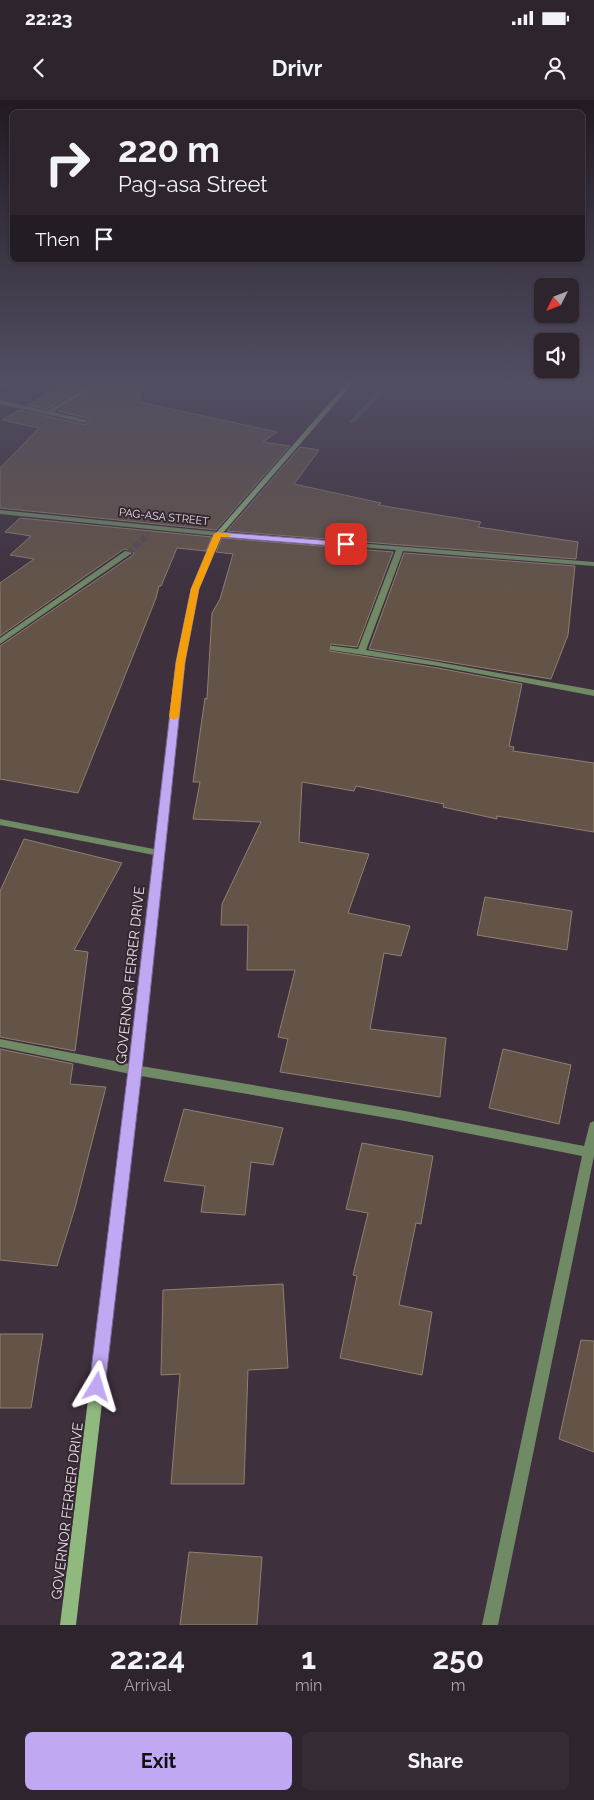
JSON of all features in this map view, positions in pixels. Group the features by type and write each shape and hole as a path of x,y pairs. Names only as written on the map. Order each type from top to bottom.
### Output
{"main road":[{"name":"GOVERNOR FERRER DRIVE","path":"68,1625 135,1070 180,662 195,589 218,534 288,453"}],"street":[{"name":"PAG-ASA STREET","path":"0,512 218,534 594,564"},
{"path":"149,534 156,527"},
{"path":"361,653 400,549"},
{"path":"0,642 128,553"},
{"path":"334,648 438,664 594,693"},
{"path":"0,822 159,853"},
{"path":"0,1043 135,1070 406,1116 589,1152"},
{"path":"490,1625 594,1126"}],"building":[{"path":"14,453 284,453 216,530 0,508 0,468"},
{"path":"295,453 317,453 294,484 381,503 378,505 481,522 478,527 578,542 576,559 227,531"},
{"path":"20,518 212,537 206,551 177,548 161,586 159,586 156,598 78,793 0,779 0,646 133,555 134,552 124,549 0,636 0,583 34,559 10,555 31,536 5,532"},
{"path":"222,538 393,552 357,647 331,644 330,651 438,668 522,684 509,746 514,747 513,751 594,763 594,832 497,816 497,819 443,807 444,804 356,786 354,791 302,782 299,842 369,854 348,913 410,926 401,956 384,953 370,1029 446,1038 440,1097 280,1072 288,1039 278,1037 295,970 247,970 248,925 221,925 222,904 261,822 193,819 200,782 193,782 205,698 207,699 212,613 220,599 233,554 216,552"},
{"path":"404,553 575,566 568,635 551,679 369,649"},
{"path":"24,839 122,863 74,950 88,952 75,1051 0,1037 0,891"},
{"path":"485,897 572,911 567,950 477,935"},
{"path":"0,1049 73,1064 70,1084 106,1087 75,1208 57,1266 0,1260"},
{"path":"503,1049 571,1065 559,1124 489,1108"},
{"path":"184,1109 283,1128 273,1165 251,1162 245,1215 201,1212 205,1186 164,1181"},
{"path":"362,1143 433,1156 421,1224 416,1223 399,1305 432,1312 422,1375 340,1358 357,1276 353,1275 368,1213 346,1209"},
{"path":"283,1284 288,1368 248,1370 244,1484 171,1484 180,1374 161,1375 163,1290"},
{"path":"0,1334 43,1334 31,1408 0,1408"},
{"path":"581,1340 594,1341 594,1452 559,1439"},
{"path":"189,1552 262,1557 257,1625 180,1625"}],"tunnel":[{"path":"128,553 149,534"}],"slow traffic":[{"path":"174,717 180,662 195,589 218,534 228,535"}],"route":[{"path":"97,1387 135,1070 180,662 195,589 218,534 346,544"}]}
